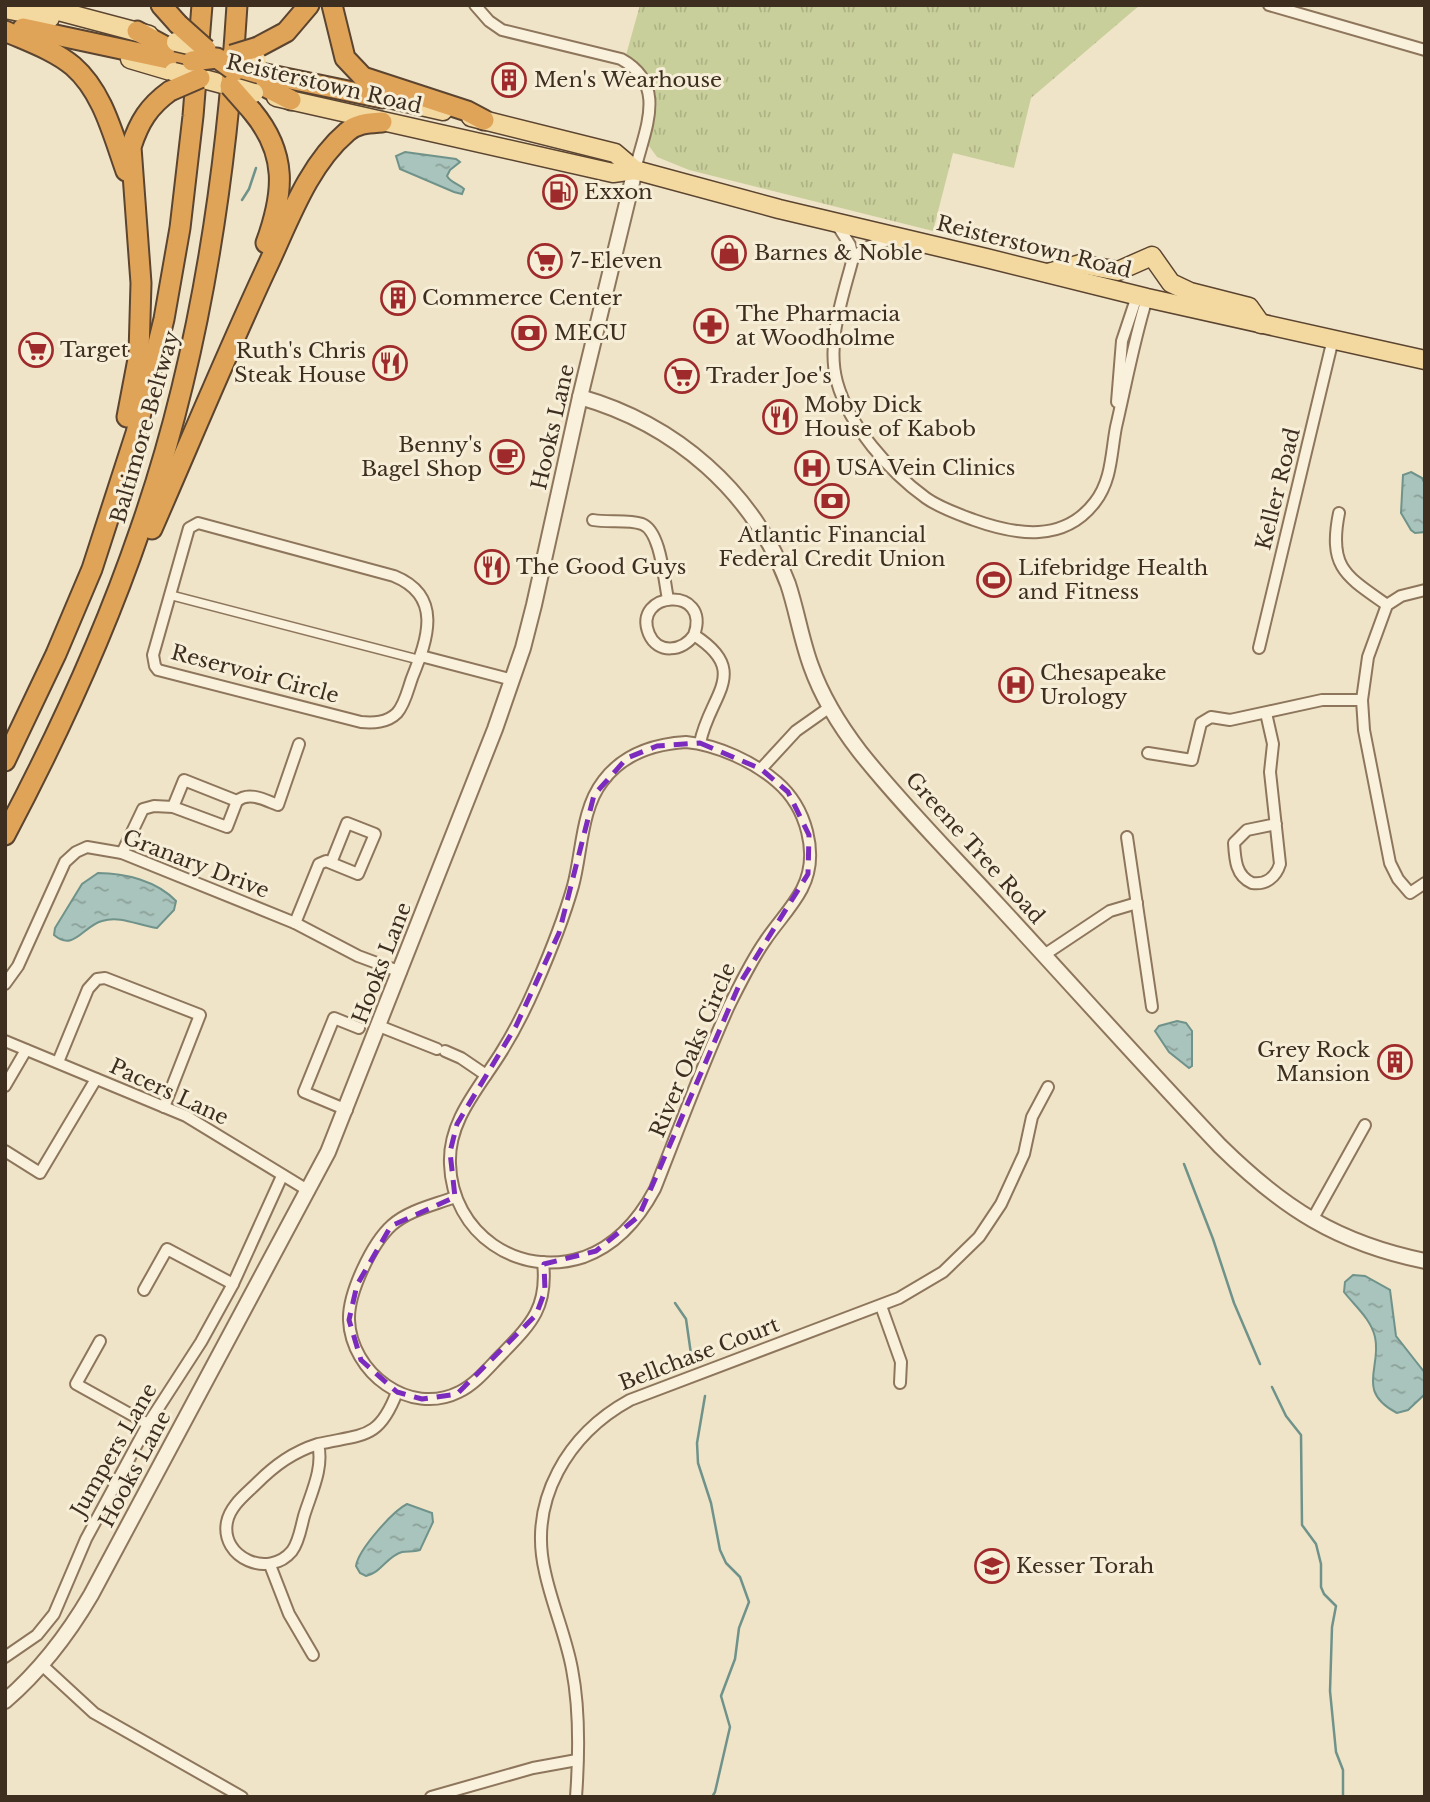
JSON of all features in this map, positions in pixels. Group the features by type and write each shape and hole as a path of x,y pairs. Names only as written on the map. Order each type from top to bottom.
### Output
{"highway":[{"path":"161,5 198,62"},
{"name":"Baltimore Beltway","path":"5,761 92,569 136,433 164,319 180,228 192,128 202,5"},
{"name":"Baltimore Beltway","path":"5,835 84,673 120,587 167,445 195,331 213,236 237,5"},
{"path":"224,359 280,200 280,176 276,156 266,131 256,78 286,32 309,5"},
{"path":"332,5 345,58 363,77 467,110 484,120"},
{"path":"11,28 198,62 256,78 382,98"},
{"path":"11,28 72,65 90,85 107,118 133,188"},
{"path":"137,31 198,62 256,78 291,100"},
{"path":"92,569 139,354 141,283 131,147 137,127 157,100 198,62"},
{"path":"120,587 151,530 224,359 317,167 349,130 362,124 382,122"}],"main road":[{"path":"36,5 137,31"},
{"path":"5,9 116,26"},
{"name":"Reisterstown Road","path":"382,98 615,153 635,170"},
{"name":"Reisterstown Road","path":"291,100 613,173 635,170 835,223 1142,297 1425,360"},
{"path":"1046,273 1081,264 1118,271 1152,256 1171,283 1190,292 1249,307 1261,324"}],"street":[{"path":"475,5 489,21 502,30 621,59 637,69 647,84 650,97 635,170"},
{"path":"1269,5 1425,50"},
{"name":"Hooks Lane","path":"5,1701 43,1666 74,1624 91,1595 309,1191 346,1110 513,680 534,605 580,397 635,170"},
{"path":"835,223 850,245 853,258 835,335 833,360 837,381 847,406 871,444 899,476 928,499 965,517 1022,533 1060,528 1085,513 1103,489 1108,479 1142,297"},
{"path":"853,258 865,248 896,237"},
{"name":"Keller Road","path":"1259,648 1333,338"},
{"name":"Greene Tree Road","path":"580,397 619,410 682,445 714,472 743,504 768,541 781,567 811,666 843,729 871,765 1230,1156 1273,1195 1312,1220 1361,1243 1425,1261"},
{"path":"1339,513 1335,548 1340,565 1352,581 1387,605"},
{"path":"593,520 634,522 647,527 657,542 668,599"},
{"name":"Reservoir Circle","path":"198,523 407,581 420,593 427,608 428,618 420,658 397,713 374,723 163,672 155,666 153,655 189,528 198,523"},
{"path":"1425,590 1401,596 1387,605 1368,657 1362,700 1364,730 1391,863 1398,879 1410,893 1425,883"},
{"path":"170,596 513,680"},
{"path":"668,599 682,601 691,608 697,622 694,635 689,643 675,649 660,646 652,639 647,628 649,614 658,603 668,599"},
{"path":"694,635 714,649 725,671 723,684 708,714 700,743"},
{"path":"1148,753 1192,760 1198,729 1206,719 1230,720 1322,700 1362,700"},
{"path":"761,769 796,731 830,707"},
{"path":"1266,713 1273,744 1270,772 1276,824 1280,864 1278,871 1266,882 1252,883 1240,874 1234,843 1247,830 1276,824"},
{"name":"River Oaks Circle","path":"671,743 700,743 761,769 788,792 806,824 810,861 804,886 765,940 740,984 655,1189 639,1216 618,1237 596,1251 570,1260 543,1262 521,1259 489,1242 469,1221 455,1197 450,1164 452,1140 461,1116 516,1026 559,933 579,860 588,809 601,782 627,758 671,743"},
{"path":"122,853 143,809 155,806 173,807 227,827 237,801 242,797 252,796 278,805 299,744"},
{"path":"173,807 184,780 237,801"},
{"path":"295,923 319,864 322,861 331,863 358,874 375,834 347,823 331,863"},
{"path":"1127,837 1153,1007"},
{"name":"Granary Drive","path":"5,984 18,966 60,871 70,856 88,847 122,853 295,923 358,956 401,972"},
{"path":"1044,955 1110,911 1137,903"},
{"path":"58,1062 88,989 97,979 105,978 200,1015 163,1107"},
{"path":"346,1110 304,1092 334,1018 359,1028"},
{"path":"379,1026 461,1058 486,1075"},
{"name":"Pacers Lane","path":"5,1041 208,1128 309,1191"},
{"path":"5,1086 26,1050"},
{"path":"5,1151 40,1173 96,1079"},
{"name":"Bellchase Court","path":"576,1797 573,1671 545,1573 540,1541 549,1492 564,1459 586,1431 603,1416 629,1400 881,1306 900,1298 943,1272 979,1237 1001,1205 1017,1174 1032,1117 1048,1087"},
{"path":"1312,1220 1365,1125"},
{"name":"Jumpers Lane","path":"6,1654 37,1635 54,1614 86,1539 148,1424 201,1342 233,1284 282,1176"},
{"path":"455,1197 418,1211 391,1226 378,1242 352,1296 349,1320 352,1337 361,1360 377,1378 397,1392 422,1399 445,1397 466,1388 520,1336 536,1315 545,1291 543,1262"},
{"path":"144,1290 167,1249 233,1284"},
{"path":"881,1306 901,1363 900,1383"},
{"path":"100,1341 76,1384 148,1424"},
{"path":"318,1444 320,1463 297,1541 289,1554 270,1565 249,1562 237,1553 228,1535 227,1521 237,1503 271,1469 298,1451 318,1444 370,1432 389,1413 397,1392"},
{"path":"270,1565 284,1603 313,1655"},
{"path":"43,1666 94,1713 242,1797"},
{"path":"431,1797 533,1768 577,1760"}],"highlighted area":[{"path":"700,743 761,769 788,792 809,835 808,874 740,983 639,1216 596,1251 544,1264 545,1291 536,1315 457,1394 422,1399 397,1392 361,1360 349,1320 357,1285 391,1226 455,1197 450,1152 457,1124 516,1026 559,933 594,795 627,758 657,746"}],"green space":[{"path":"640,5 1140,5 1031,98 1014,168 953,153 933,231 689,170 657,157 649,146 656,107 654,89 646,74 626,55"}],"water":[{"path":"405,152 456,159 460,162 447,176 464,189 462,194 400,169 396,156"},
{"path":"1411,472 1422,478 1425,484 1425,532 1415,533 1411,530 1401,513 1403,475"},
{"path":"98,873 130,877 150,883 176,901 174,910 157,928 109,919 67,941 54,935 55,928 82,884"},
{"path":"1177,1021 1186,1023 1192,1031 1192,1066 1189,1068 1169,1052 1155,1031 1159,1026"},
{"path":"1353,1275 1365,1276 1390,1290 1396,1336 1425,1373 1425,1394 1408,1410 1397,1413 1384,1405 1373,1387 1376,1348 1373,1330 1344,1292 1345,1282"},
{"path":"407,1504 432,1513 433,1522 420,1550 397,1554 376,1572 366,1576 360,1573 356,1566 369,1541 385,1522"}],"waterway":[{"path":"242,200 256,168"},
{"path":"1184,1164 1234,1303 1260,1364"},
{"path":"675,1303 686,1319 691,1354"},
{"path":"1272,1387 1286,1416 1301,1435 1302,1525 1316,1544 1321,1564 1321,1587 1336,1606 1332,1627 1330,1691 1336,1752 1343,1770 1343,1797"},
{"path":"705,1396 697,1443 698,1463 711,1503 720,1550 726,1563 740,1577 749,1602 739,1628 735,1659 721,1696 730,1727 712,1797"}],"place":[{"name":"Men's Wearhouse","path":"509,80"},
{"name":"Exxon","path":"560,192"},
{"name":"Barnes & Noble","path":"729,253"},
{"name":"7-Eleven","path":"545,261"},
{"name":"Commerce Center","path":"398,298"},
{"name":"The Pharmacia at Woodholme","path":"711,326"},
{"name":"MECU","path":"529,333"},
{"name":"Target","path":"36,350"},
{"name":"Ruth's Chris Steak House","path":"390,363"},
{"name":"Trader Joe's","path":"682,376"},
{"name":"Moby Dick House of Kabob","path":"780,417"},
{"name":"Benny's Bagel Shop","path":"507,457"},
{"name":"USA Vein Clinics","path":"812,468"},
{"name":"Atlantic Financial Federal Credit Union","path":"832,501"},
{"name":"The Good Guys","path":"492,567"},
{"name":"Lifebridge Health and Fitness","path":"994,580"},
{"name":"Chesapeake Urology","path":"1016,685"},
{"name":"Grey Rock Mansion","path":"1395,1062"},
{"name":"Kesser Torah","path":"992,1566"}]}
